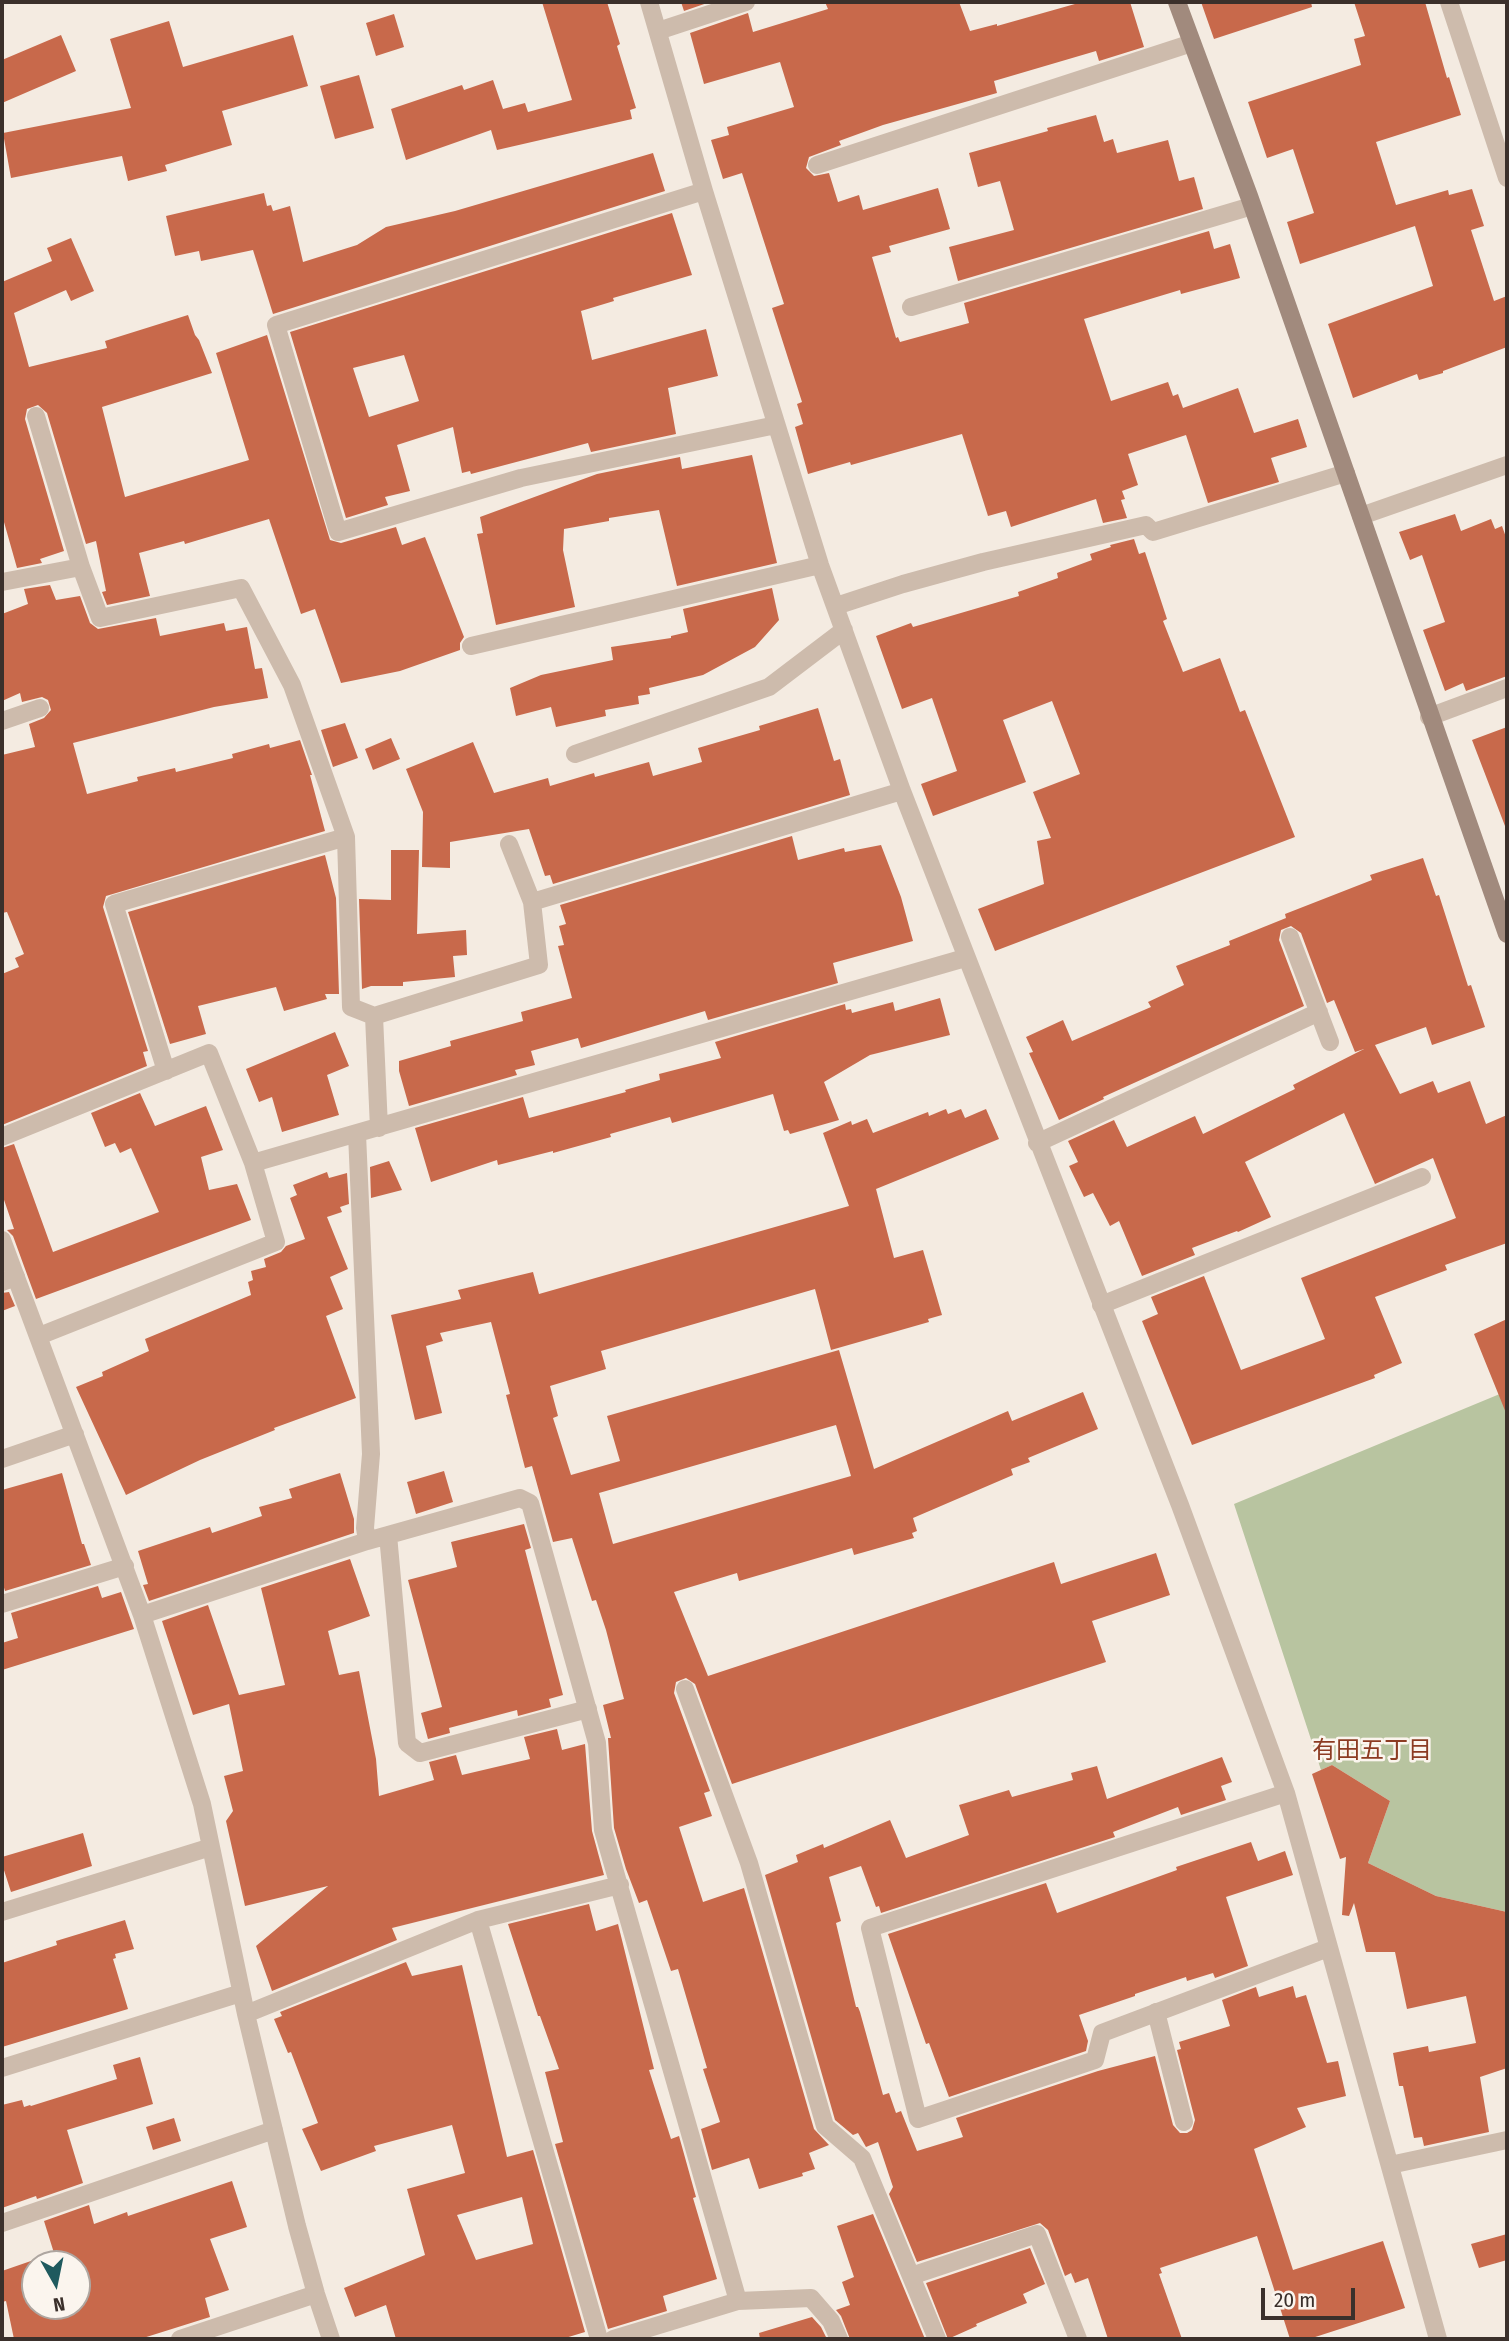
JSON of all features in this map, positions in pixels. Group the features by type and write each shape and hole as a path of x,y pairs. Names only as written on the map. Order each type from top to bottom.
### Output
{"street":[{"path":"649,2 704,191 820,565 902,792 1180,1506 1286,1793 1438,2339"},
{"path":"659,31 746,2"},
{"path":"1177,2 1252,206 1430,717 1506,925"},
{"path":"1449,2 1507,178"},
{"path":"817,165 1192,43"},
{"path":"704,191 276,325 338,531 521,478 776,425"},
{"path":"911,307 1252,206"},
{"path":"36,416 81,566 100,618 241,588 292,685 346,837 351,1007 374,1016 539,965 532,902 509,844"},
{"path":"1361,516 1507,465"},
{"path":"836,606 983,562 1146,525 1153,532 1346,473"},
{"path":"471,646 820,565"},
{"path":"2,582 81,566"},
{"path":"575,754 769,687 844,630"},
{"path":"1430,717 1507,688"},
{"path":"2,721 40,708"},
{"path":"532,902 902,792"},
{"path":"166,1071 114,904 346,837"},
{"path":"1290,937 1330,1042"},
{"path":"253,1163 965,958"},
{"path":"1037,1143 1319,1012"},
{"path":"374,1016 379,1128"},
{"path":"2,1137 209,1054 253,1163 276,1242 39,1336"},
{"path":"357,1134 371,1454 365,1528 367,1541"},
{"path":"1101,1305 1422,1177"},
{"path":"2,1240 9,1280 39,1336 125,1566 202,1804 246,2014 316,2294 331,2339"},
{"path":"2,1459 75,1434"},
{"path":"142,1615 367,1541 520,1498 530,1503 597,1743 603,1830 738,2301"},
{"path":"388,1535 407,1743 420,1753 588,1709"},
{"path":"2,1604 125,1566"},
{"path":"685,1689 749,1863 825,2126 862,2158 937,2339"},
{"path":"1286,1793 870,1928 918,2119 1095,2060 1102,2033 1328,1948"},
{"path":"2,1912 211,1847"},
{"path":"246,2014 478,1920 620,1885"},
{"path":"478,1920 599,2339"},
{"path":"2,2068 242,1993"},
{"path":"1156,2012 1184,2122"},
{"path":"2,2223 274,2130"},
{"path":"1390,2165 1507,2140"},
{"path":"911,2276 1037,2234 1078,2339"},
{"path":"180,2339 316,2294"},
{"path":"613,2339 738,2301 811,2298 831,2321 839,2339"}],"green space":[{"path":"1507,1391 1507,1912 1436,1896 1368,1863 1390,1801 1332,1765 1321,1770 1234,1504"}],"building":[{"path":"542,2 607,2 636,108 630,110 632,119 497,150 491,130 406,160 391,109 462,85 464,90 493,80 503,109 525,103 528,112 572,100"},
{"path":"681,2 710,2 684,11"},
{"path":"825,2 959,2 970,31 1082,2 1130,2 1144,47 1099,61 1096,51 994,81 997,93 883,125 839,141 841,145 809,157 806,168 814,176 829,173 838,202 859,195 863,210 938,188 950,229 889,246 891,252 872,257 896,338 898,337 900,342 969,323 964,303 1209,231 1214,249 1230,244 1240,278 1181,294 1180,290 1084,319 1111,401 1168,382 1173,396 1178,394 1183,408 1238,388 1254,433 1298,419 1307,447 1271,458 1279,482 1208,503 1186,435 1128,454 1138,485 1122,491 1125,499 1121,500 1127,518 1103,523 1096,499 1011,527 1006,511 988,516 962,434 808,474 795,427 803,424 797,404 802,402 772,308 784,304 742,173 723,179 711,140 729,135 727,127 794,107 780,62 704,84 690,33 748,13 753,32 828,9"},
{"path":"1201,2 1311,2 1312,7 1214,39"},
{"path":"1354,2 1425,2 1447,78 1449,77 1461,115 1376,142 1396,205 1448,190 1449,195 1472,189 1484,226 1471,230 1494,301 1507,296 1507,347 1443,373 1419,380 1417,374 1353,398 1328,324 1433,286 1415,226 1300,264 1287,222 1314,213 1293,149 1267,158 1248,102 1361,65 1354,39 1365,36"},
{"path":"394,14 404,47 376,56 366,23"},
{"path":"169,21 183,67 293,35 308,86 222,111 232,145 165,165 167,171 128,181 122,156 11,178 3,133 131,108 110,39"},
{"path":"61,35 76,71 2,103 2,60"},
{"path":"359,75 374,128 335,139 320,86"},
{"path":"1096,115 1104,142 1113,139 1117,153 1168,140 1179,181 1194,177 1203,209 958,281 949,247 1014,230 1000,181 978,187 969,153"},
{"path":"653,153 665,191 273,314 253,250 201,261 199,251 175,256 166,216 264,193 267,206 271,205 273,211 290,206 303,262 357,245 386,227 455,211"},
{"path":"672,213 692,275 613,298 614,301 581,311 592,360 706,329 718,376 668,388 676,434 591,452 588,443 471,474 470,471 462,473 453,427 397,445 410,491 385,497 388,505 346,518 290,332","holes":["404,355 419,401 369,417 353,368"]},
{"path":"71,238 94,291 71,301 66,290 14,313 29,367 107,348 105,341 188,315 212,373 102,407 125,497 249,460 216,353 267,335 330,540 341,543 396,527 402,545 425,537 464,637 460,650 400,671 341,683 315,609 301,614 269,519 185,544 184,541 139,553 150,596 107,605 102,592 106,591 96,541 86,544 47,413 38,405 27,409 25,419 64,551 40,559 42,563 17,568 2,515 2,282 52,261 47,248"},
{"path":"752,455 777,563 677,586 659,510 609,518 609,521 564,529 563,550 575,607 496,625 477,534 483,533 480,517 597,474 680,457 682,469"},
{"path":"1455,514 1461,531 1491,519 1495,529 1502,526 1507,540 1507,676 1466,691 1463,683 1445,691 1423,630 1445,622 1422,555 1410,560 1399,532"},
{"path":"1134,539 1139,554 1145,552 1167,619 1163,621 1183,672 1220,658 1240,712 1245,710 1295,837 995,951 978,909 1044,884 1037,841 1051,838 1033,792 1080,774 1052,701 1003,720 1026,782 933,816 921,784 957,771 932,698 902,709 876,636 911,623 913,627 1019,596 1018,592 1058,578 1057,573 1092,560 1090,554"},
{"path":"50,585 56,600 80,596 90,623 98,629 156,618 160,636 224,623 226,631 247,627 255,669 262,668 268,698 214,707 73,743 87,794 138,781 137,777 175,768 176,772 233,758 232,754 269,744 270,748 300,740 312,775 325,831 106,896 103,907 148,1051 143,1052 147,1066 2,1125 2,974 19,967 15,958 24,954 7,912 2,913 2,755 35,747 29,724 44,718 51,710 48,700 42,697 22,702 20,693 2,701 2,614 28,604 24,589"},
{"path":"772,588 779,620 755,647 703,675 649,688 650,694 638,696 639,704 605,710 606,716 556,727 551,707 516,716 510,688 541,675 613,660 611,647 671,638 688,632 683,609"},
{"path":"818,708 834,761 840,759 850,795 553,884 550,875 545,876 529,829 450,842 450,868 422,867 423,812 406,769 473,742 494,793 548,778 550,786 594,773 595,777 649,762 653,776 702,762 698,748 760,730 759,726"},
{"path":"345,723 358,758 333,767 321,730"},
{"path":"1507,727 1507,825 1505,826 1472,740"},
{"path":"391,738 400,759 373,770 365,749"},
{"path":"792,836 798,860 844,848 845,852 881,845 901,897 913,941 833,963 838,983 708,1020 705,1011 581,1048 578,1038 531,1051 535,1065 515,1070 517,1075 409,1106 399,1071 399,1061 451,1046 450,1041 523,1021 521,1012 572,998 558,946 564,945 559,926 566,924 560,905"},
{"path":"391,850 419,850 417,934 466,930 467,955 453,956 455,977 403,982 403,986 371,986 362,989 359,899 391,900"},
{"path":"325,855 336,898 339,994 325,994 327,999 284,1011 276,987 198,1006 206,1034 170,1044 128,912"},
{"path":"1423,858 1436,896 1439,895 1468,986 1471,985 1485,1027 1432,1045 1426,1027 1375,1045 1400,1094 1433,1081 1438,1093 1470,1081 1486,1124 1507,1115 1507,1243 1445,1265 1447,1270 1375,1297 1402,1363 1374,1375 1375,1378 1192,1445 1142,1321 1158,1314 1151,1297 1204,1276 1241,1370 1325,1339 1301,1278 1456,1218 1433,1158 1375,1184 1344,1113 1245,1162 1271,1217 1192,1248 1195,1255 1142,1276 1119,1221 1110,1226 1093,1193 1084,1197 1069,1166 1078,1162 1068,1141 1114,1120 1127,1147 1195,1116 1203,1134 1295,1089 1293,1085 1364,1049 1355,1052 1334,1000 1327,1003 1301,933 1291,926 1281,930 1279,940 1304,1006 1103,1097 1104,1099 1059,1120 1029,1053 1033,1052 1026,1037 1063,1020 1072,1041 1151,1007 1148,1002 1184,985 1176,966 1230,945 1229,941 1286,918 1285,914 1372,880 1370,875"},
{"path":"940,998 950,1035 870,1055 824,1082 839,1120 790,1134 788,1130 784,1131 773,1094 672,1123 670,1117 553,1153 498,1165 497,1160 431,1182 415,1128 523,1097 529,1118 626,1092 625,1090 660,1080 659,1074 721,1058 715,1042 845,1004 846,1010 851,1009 852,1013 893,1002 895,1011"},
{"path":"335,1032 349,1066 327,1075 339,1115 282,1132 272,1097 259,1102 246,1069"},
{"path":"140,1093 155,1126 206,1106 223,1150 201,1157 209,1190 237,1184 251,1220 36,1299 13,1236 7,1230 14,1229 2,1194 2,1148 14,1144 53,1252 159,1212 131,1148 120,1153 115,1143 105,1147 91,1113"},
{"path":"946,1109 948,1114 961,1109 965,1118 986,1109 999,1139 876,1189 894,1258 923,1250 942,1315 928,1319 929,1322 831,1350 815,1289 601,1351 606,1369 550,1386 558,1416 553,1418 571,1475 620,1461 607,1416 839,1350 874,1469 1008,1411 1012,1421 1083,1392 1098,1429 1028,1458 1030,1462 1011,1469 1013,1475 913,1518 917,1531 912,1533 914,1538 854,1555 852,1548 739,1581 737,1573 674,1592 708,1676 1054,1562 1061,1584 1156,1553 1170,1595 1092,1621 1106,1662 732,1784 695,1684 686,1678 676,1682 674,1693 710,1791 704,1793 712,1816 679,1827 703,1902 744,1888 814,2129 829,2145 809,2153 815,2169 802,2173 803,2176 759,2189 749,2158 712,2170 701,2129 720,2122 703,2069 707,2068 678,1969 671,1971 647,1900 639,1903 614,1828 608,1738 611,1738 603,1705 624,1699 606,1630 596,1600 592,1601 572,1538 553,1542 532,1466 525,1468 506,1395 510,1394 491,1322 440,1333 443,1341 426,1346 442,1413 415,1420 391,1315 461,1299 458,1290 533,1272 539,1294 849,1206 823,1133 851,1121 852,1125 867,1119 873,1133 928,1112 929,1116","holes":["836,1425 851,1476 613,1544 599,1493"]},
{"path":"389,1161 402,1190 371,1198 370,1167"},
{"path":"327,1172 329,1178 347,1173 349,1204 340,1207 342,1212 327,1217 348,1269 330,1277 343,1309 326,1316 356,1398 274,1428 275,1430 200,1460 126,1495 76,1387 149,1351 145,1339 251,1295 248,1282 253,1280 251,1271 266,1267 264,1259 305,1239 290,1198 297,1195 293,1185"},
{"path":"9,1292 15,1306 2,1311 2,1293"},
{"path":"1507,1319 1507,1412 1506,1413 1474,1334"},
{"path":"444,1471 453,1502 416,1514 407,1482"},
{"path":"62,1473 82,1544 91,1565 5,1591 2,1581 2,1490"},
{"path":"340,1473 354,1519 354,1533 149,1601 143,1585 148,1584 138,1551 210,1527 212,1533 262,1516 259,1507 292,1498 289,1489"},
{"path":"524,1524 531,1548 525,1550 563,1695 549,1699 551,1707 518,1716 517,1710 449,1728 450,1733 428,1739 421,1713 442,1707 408,1580 457,1567 451,1542"},
{"path":"350,1559 370,1616 328,1631 339,1675 359,1671 376,1759 379,1796 434,1780 429,1762 456,1755 462,1775 530,1759 524,1737 557,1729 562,1750 585,1744 592,1831 604,1875 392,1928 397,1940 272,1991 256,1946 328,1886 245,1906 226,1821 233,1811 224,1776 243,1771 229,1704 193,1715 162,1621 208,1605 239,1695 285,1685 261,1588"},
{"path":"98,1586 102,1598 121,1592 134,1629 2,1670 2,1643 18,1638 11,1613"},
{"path":"1222,1757 1232,1782 1221,1786 1226,1800 1181,1815 1178,1807 1113,1832 1115,1837 881,1913 879,1906 876,1907 861,1866 829,1877 841,1921 836,1923 856,2007 860,2012 883,2095 889,2093 896,2113 901,2111 917,2151 963,2137 956,2118 1098,2071 1155,2056 1173,2125 1180,2133 1187,2133 1192,2130 1195,2120 1177,2050 1181,2049 1179,2042 1230,2026 1222,2000 1256,1987 1259,1997 1293,1986 1296,1998 1306,1995 1327,2063 1338,2061 1346,2096 1297,2108 1306,2127 1254,2149 1293,2270 1383,2241 1405,2308 1309,2339 1290,2339 1257,2236 1160,2268 1162,2273 1159,2274 1182,2339 1108,2339 1088,2278 1075,2283 1071,2273 1065,2276 1048,2230 1040,2223 917,2262 889,2194 893,2187 878,2142 866,2147 858,2133 853,2135 835,2120 765,1875 798,1862 796,1855 823,1844 824,1848 890,1820 906,1858 969,1835 959,1805 1009,1790 1012,1797 1073,1780 1071,1773 1097,1766 1107,1799"},
{"path":"1332,1765 1390,1801 1368,1863 1436,1896 1507,1912 1507,2068 1480,2077 1489,2132 1424,2146 1422,2137 1414,2138 1393,2053 1428,2046 1429,2052 1476,2043 1466,1996 1407,2009 1395,1952 1366,1952 1354,1903 1349,1916 1342,1915 1346,1857 1340,1859 1312,1774"},
{"path":"83,1833 92,1866 11,1892 2,1857"},
{"path":"1251,1842 1258,1861 1285,1851 1293,1875 1226,1897 1248,1966 1215,1978 1213,1973 1187,1981 1186,1977 1079,2015 1088,2041 1086,2051 949,2097 929,2043 926,2044 888,1934 1046,1883 1057,1913 1177,1870 1176,1867"},
{"path":"589,1904 596,1931 618,1924 654,2069 649,2070 671,2139 679,2136 696,2197 693,2198 717,2279 663,2296 667,2311 608,2329 555,2144 563,2142 545,2072 559,2069 538,2016 508,1924"},
{"path":"125,1920 134,1949 115,1954 116,1958 113,1959 128,2009 2,2047 2,1963 57,1945 56,1941"},
{"path":"406,1962 412,1976 462,1965 507,2157 533,2150 585,2332 562,2339 396,2339 386,2305 355,2317 344,2288 425,2255 407,2189 465,2173 452,2125 374,2146 376,2151 321,2171 302,2129 318,2123 291,2052 288,2053 274,2019 282,2016 280,2012","holes":["522,2197 533,2244 476,2260 457,2215"]},
{"path":"140,2057 153,2104 67,2130 83,2183 2,2208 2,2105 22,2100 24,2107 31,2106 117,2079 113,2065"},
{"path":"174,2118 181,2141 153,2150 146,2127"},
{"path":"232,2181 247,2227 210,2239 229,2290 205,2298 210,2317 140,2339 14,2339 6,2301 2,2302 2,2271 21,2264 21,2320 91,2320 91,2250 53,2250 44,2221 89,2205 94,2224 127,2212 128,2216"},
{"path":"873,2214 925,2339 850,2339 836,2310 850,2305 842,2282 854,2277 837,2226"},
{"path":"1507,2234 1507,2260 1479,2268 1471,2244"},
{"path":"1030,2248 1045,2284 1023,2294 1027,2303 948,2339 926,2283"},
{"path":"812,2317 827,2339 760,2339 759,2333"}],"district":[{"name":"有田五丁目","path":"1372,1751"}]}
